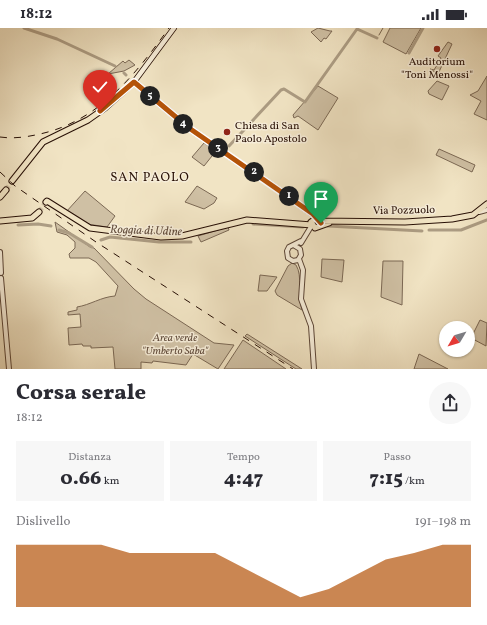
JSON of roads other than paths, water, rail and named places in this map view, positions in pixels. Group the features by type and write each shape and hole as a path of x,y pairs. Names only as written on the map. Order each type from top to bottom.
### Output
{"main road":[{"path":"12,181 44,142 94,116 134,82 174,28"},
{"path":"134,82 176,118 296,201 316,224"},
{"path":"0,197 6,190"},
{"name":"Via Pozzuolo","path":"46,202 90,228 161,237 182,236 247,220 316,224 330,222 428,222 462,218 478,212 487,204"},
{"path":"0,220 32,218 39,212"}],"street":[{"name":"Via Pozzuolo","path":"478,212 487,210"},
{"path":"298,260 302,253 300,248 301,242 308,231 316,224"},
{"path":"298,260 290,260 286,254 289,248 301,242"},
{"path":"295,246 300,248"},
{"path":"0,252 9,369"},
{"path":"298,260 302,266 301,299 311,326 314,369"}],"waterway":[{"path":"24,28 57,39 115,66"},
{"path":"379,35 383,28"},
{"path":"409,53 423,28"},
{"path":"229,146 281,90 284,89 305,102 357,29 377,38"},
{"name":"Roggia di Udine","path":"429,230 461,230 487,220"},
{"name":"Roggia di Udine","path":"18,225 38,224 51,226"},
{"name":"Roggia di Udine","path":"253,224 303,227"},
{"name":"Roggia di Udine","path":"328,226 422,231"},
{"name":"Roggia di Udine","path":"59,230 69,233 92,247"},
{"name":"Roggia di Udine","path":"101,240 110,237 159,242 191,242"}],"tunnel":[{"path":"6,190 12,181"},
{"path":"39,212 46,202"}],"railway":[{"path":"0,137 10,138 40,134 61,128 80,119 114,94 129,79 169,28"},
{"path":"0,172 15,186 96,242 293,369"}],"place":[{"name":"Auditorium \"Toni Menossi\"","path":"437,49"},
{"name":"Chiesa di San Paolo Apostolo","path":"227,132"}],"district":[{"name":"SAN PAOLO","path":"150,178"}],"park label":[{"name":"Area verde \"Umberto Saba\"","path":"175,344"}]}
